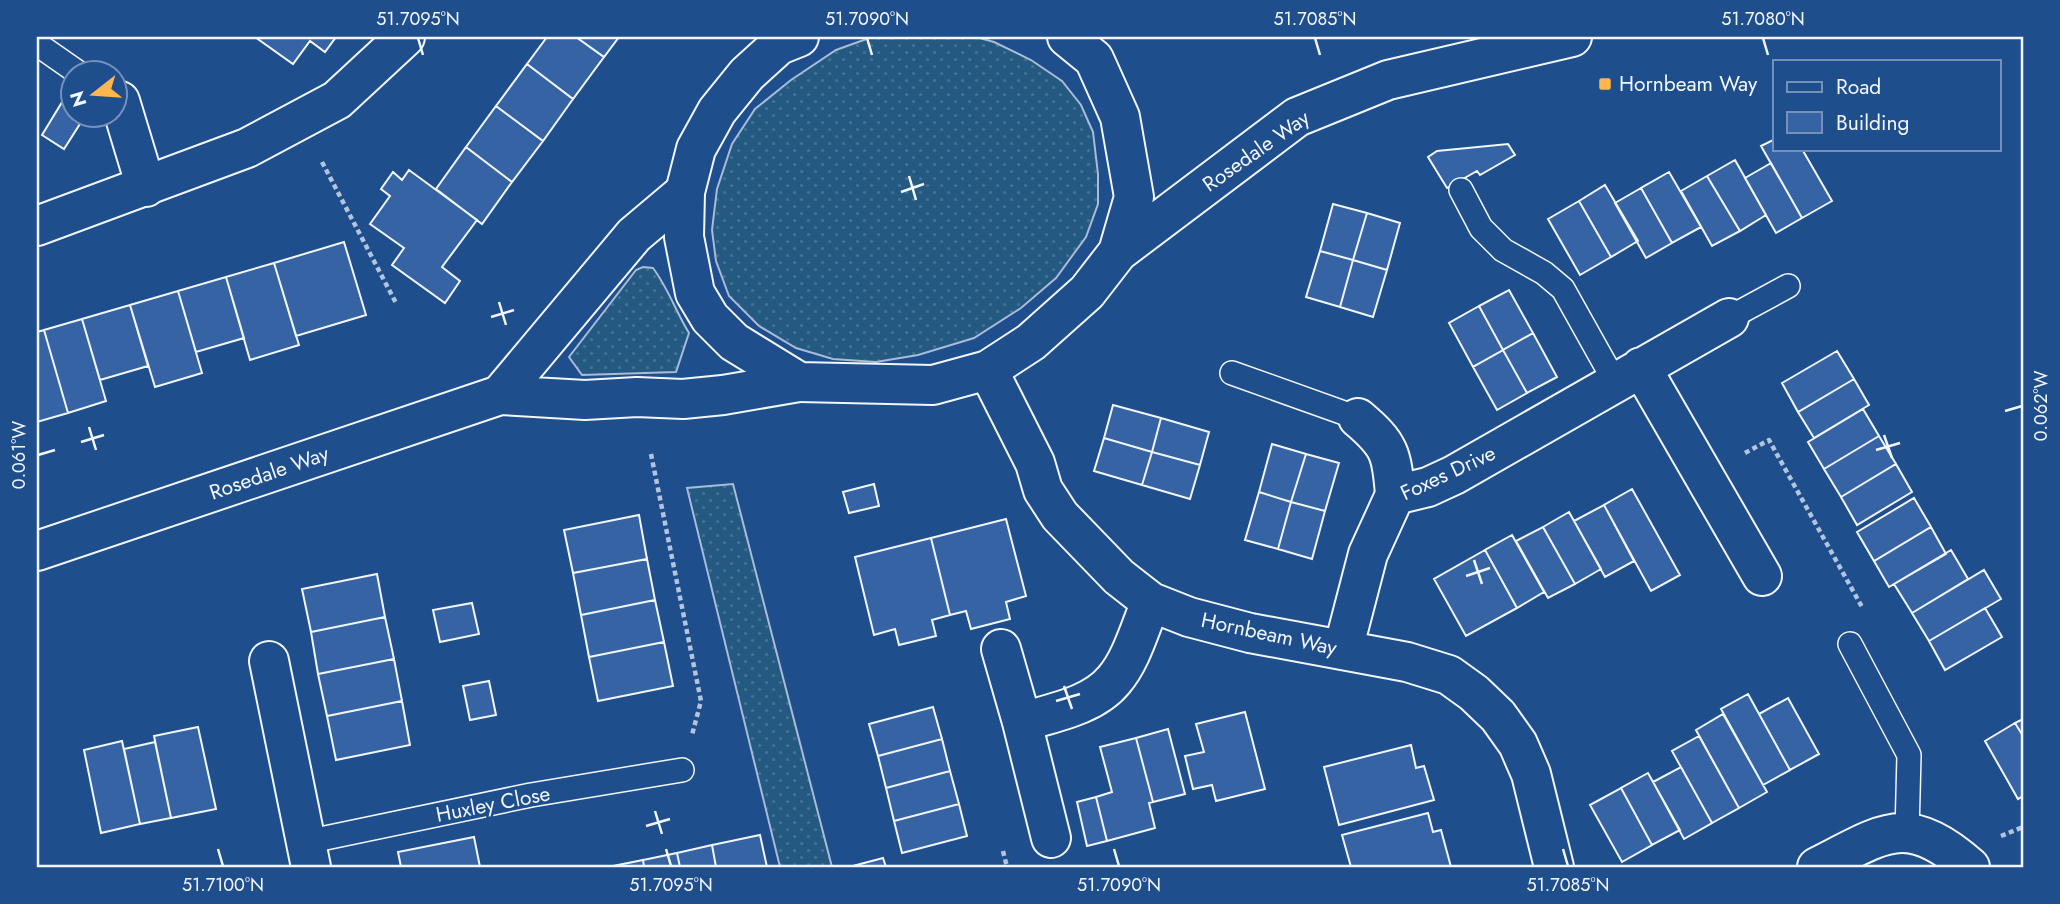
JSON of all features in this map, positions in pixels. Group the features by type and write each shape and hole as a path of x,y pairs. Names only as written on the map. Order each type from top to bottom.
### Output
{"street":[{"path":"37,226 247,148 337,100 405,37"},
{"name":"Rosedale Way","path":"1068,37 1094,59 1120,117 1134,197 1118,252"},
{"name":"Rosedale Way","path":"37,551 500,395 586,400 637,397 683,399 799,382 933,386 988,370 1031,342 1087,292 1118,252 1297,117 1388,80 1572,37"},
{"name":"Rosedale Way","path":"787,40 747,74 717,111 696,149 685,192 684,237 695,293 705,310 734,342 799,382"},
{"path":"128,130 146,187"},
{"path":"500,395 634,235 685,192"},
{"name":"Foxes Drive","path":"1343,650 1368,554 1395,495 1428,487 1454,475 1729,318"},
{"name":"Hornbeam Way","path":"988,370 1035,463 1043,491 1060,516 1119,577 1151,602 1189,617 1250,633 1407,662 1449,675 1474,693 1498,716 1518,744 1531,774 1554,867"},
{"path":"1628,374 1762,576"},
{"path":"1358,418 1385,444 1392,462 1395,495"},
{"path":"1022,722 1067,708 1104,690 1116,678 1151,602"},
{"path":"1001,649 1051,838"},
{"name":"Huxley Close","path":"269,661 308,855"},
{"path":"1817,867 1889,833 1925,837 1940,844 1969,867"}],"lane":[{"path":"37,44 60,60"},
{"path":"1461,190 1481,228 1503,250 1544,274 1563,289 1628,374"},
{"path":"1729,318 1788,286"},
{"path":"1233,373 1358,418"},
{"path":"1850,644 1909,755 1908,833"},
{"name":"Huxley Close","path":"308,855 530,795 682,770"}],"path":[{"path":"300,120 396,303"},
{"path":"651,454 701,701 682,770"}],"shaded area":[{"path":"872,37 976,37 994,42 1031,60 1062,81 1081,105 1093,132 1098,174 1098,204 1086,237 1056,278 1021,308 974,338 918,355 876,362 833,359 796,348 759,326 729,296 716,261 712,230 717,189 732,144 755,109 791,80 836,50"},
{"path":"643,267 653,268 689,333 676,372 582,375 569,357 636,270"},
{"path":"733,484 832,867 780,867 687,488"}],"building":[{"path":"255,37 336,37 325,52 310,41 293,64"},
{"path":"547,37 576,37 604,57 573,99 527,64"},
{"path":"576,37 619,37 604,57"},
{"path":"527,64 573,99 543,141 496,106"},
{"path":"60,105 60,130 76,130 64,149 42,135"},
{"path":"496,106 543,141 512,182 466,147"},
{"path":"1773,140 1773,150 1803,150 1832,201 1802,218 1761,146"},
{"path":"1508,144 1515,155 1480,175 1477,171 1447,188 1428,157 1437,151"},
{"path":"466,147 512,182 482,224 436,189"},
{"path":"1735,160 1766,215 1740,231 1707,176"},
{"path":"1771,163 1802,218 1776,233 1745,178"},
{"path":"409,170 477,220 442,267 460,281 445,303 392,265 404,248 370,224 390,196 381,189 393,172 402,180"},
{"path":"1669,172 1701,227 1672,243 1641,188"},
{"path":"1707,176 1740,231 1712,246 1681,191"},
{"path":"1605,185 1638,241 1611,257 1579,201"},
{"path":"1641,188 1672,243 1646,258 1615,203"},
{"path":"1579,201 1611,257 1580,275 1548,219"},
{"path":"1333,204 1367,213 1353,260 1320,251"},
{"path":"1367,213 1400,223 1387,270 1353,260"},
{"path":"344,242 366,315 296,336 274,263"},
{"path":"1320,251 1353,260 1340,307 1306,297"},
{"path":"1353,260 1387,270 1373,317 1340,307"},
{"path":"274,263 299,345 250,360 226,277"},
{"path":"226,277 244,338 196,352 178,291"},
{"path":"1509,290 1533,333 1503,350 1479,306"},
{"path":"178,291 202,373 155,387 130,305"},
{"path":"130,305 148,366 100,380 82,319"},
{"path":"1479,306 1503,350 1473,367 1449,323"},
{"path":"82,319 106,401 68,413 44,330"},
{"path":"44,330 68,413 37,422 37,332"},
{"path":"1533,333 1557,377 1527,393 1503,350"},
{"path":"1503,350 1527,393 1497,410 1473,367"},
{"path":"1837,351 1854,379 1798,412 1782,383"},
{"path":"1854,379 1869,405 1814,438 1798,412"},
{"path":"1113,405 1161,418 1152,452 1104,438"},
{"path":"1863,409 1879,436 1824,469 1808,442"},
{"path":"1161,418 1209,432 1200,465 1152,452"},
{"path":"1879,436 1896,464 1841,497 1824,469"},
{"path":"1104,438 1152,452 1142,485 1094,471"},
{"path":"1272,444 1306,454 1291,502 1259,492"},
{"path":"1152,452 1200,465 1190,499 1142,485"},
{"path":"1306,454 1339,463 1325,511 1291,502"},
{"path":"1896,464 1912,492 1857,525 1841,497"},
{"path":"874,484 879,506 849,513 843,492"},
{"path":"1632,489 1680,575 1651,591 1604,505"},
{"path":"1259,492 1291,502 1278,549 1245,540"},
{"path":"1914,498 1931,527 1874,561 1857,532"},
{"path":"1291,502 1325,511 1312,559 1278,549"},
{"path":"1604,505 1634,561 1605,577 1574,521"},
{"path":"1569,512 1601,569 1575,584 1543,527"},
{"path":"639,515 647,559 573,573 564,530"},
{"path":"1006,519 1026,596 1006,602 1010,619 971,629 966,611 950,615 931,538"},
{"path":"1543,527 1575,584 1548,598 1516,541"},
{"path":"1931,527 1946,554 1889,587 1874,561"},
{"path":"1512,535 1544,592 1517,608 1485,550"},
{"path":"931,538 950,615 932,620 936,636 899,645 895,629 874,635 855,557"},
{"path":"1485,550 1517,608 1466,636 1434,579"},
{"path":"1951,550 1968,579 1912,613 1894,584"},
{"path":"647,559 655,600 581,615 573,573"},
{"path":"1984,570 2001,599 1929,641 1912,613"},
{"path":"377,574 385,617 311,632 302,589"},
{"path":"655,600 664,642 589,657 581,615"},
{"path":"472,603 479,634 440,642 433,610"},
{"path":"1985,608 2002,637 1945,670 1929,641"},
{"path":"385,617 394,659 318,674 311,632"},
{"path":"664,642 673,686 598,701 589,657"},
{"path":"394,659 402,701 327,716 318,674"},
{"path":"489,681 496,715 470,720 463,686"},
{"path":"1748,694 1790,770 1763,785 1721,709"},
{"path":"1788,698 1819,754 1790,770 1759,714"},
{"path":"402,701 410,745 336,760 327,716"},
{"path":"933,707 942,739 878,756 869,724"},
{"path":"1245,712 1265,789 1216,801 1212,785 1193,789 1185,756 1204,752 1196,724"},
{"path":"1723,714 1767,792 1739,808 1696,730"},
{"path":"2023,719 2023,736 2015,723"},
{"path":"2015,723 2023,736 2023,796 2018,799 1985,741"},
{"path":"198,727 216,809 171,818 154,736"},
{"path":"1168,729 1185,794 1153,802 1136,738"},
{"path":"1699,736 1739,808 1712,823 1672,751"},
{"path":"1136,738 1153,802 1149,803 1155,828 1107,841 1096,797 1112,792 1100,747"},
{"path":"942,739 950,771 886,788 878,756"},
{"path":"122,741 140,824 101,833 84,750"},
{"path":"155,742 171,818 140,824 124,749"},
{"path":"1411,745 1416,768 1424,766 1434,800 1339,825 1324,767"},
{"path":"1681,767 1712,823 1684,839 1653,782"},
{"path":"950,771 959,804 894,821 886,788"},
{"path":"1648,773 1680,830 1652,845 1621,788"},
{"path":"1621,788 1652,845 1622,862 1590,805"},
{"path":"1096,797 1107,841 1087,846 1077,802"},
{"path":"959,804 967,836 902,853 894,821"},
{"path":"1428,813 1433,832 1441,830 1451,867 1351,867 1342,835"},
{"path":"760,835 767,867 716,867 712,845"},
{"path":"474,837 480,867 401,867 398,852"},
{"path":"712,845 716,867 680,867 677,853"},
{"path":"677,853 680,867 644,867 643,860"},
{"path":"883,858 886,867 849,867"},
{"path":"643,860 644,867 608,867"}],"place":[{"name":"Hornbeam Way","path":"1605,84"}]}
